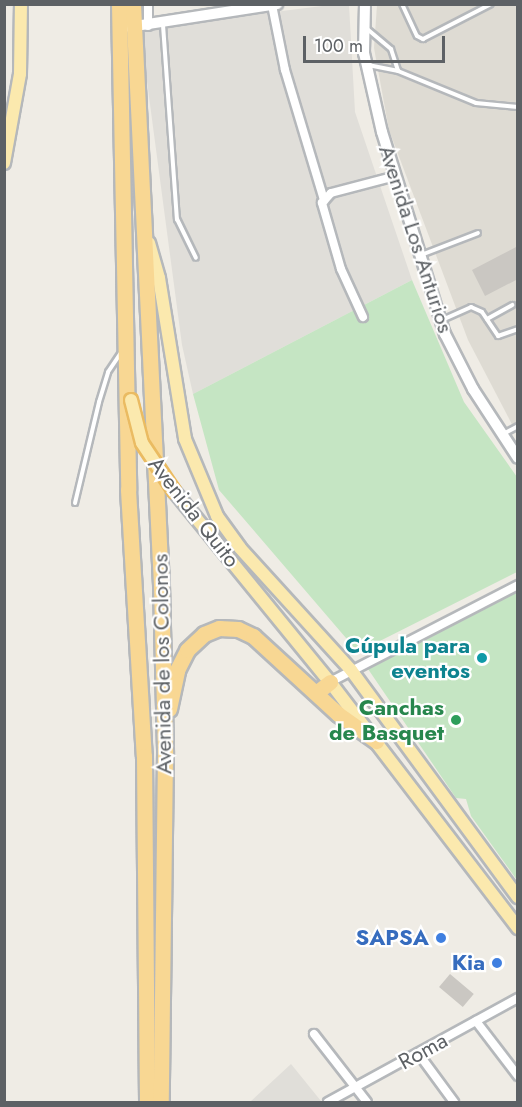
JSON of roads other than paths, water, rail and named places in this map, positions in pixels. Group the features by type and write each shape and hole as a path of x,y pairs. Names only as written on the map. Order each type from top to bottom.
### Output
{"highway":[{"name":"Avenida Quito","path":"119,4 134,27 127,350"},
{"name":"Avenida Quito","path":"133,4 144,226"},
{"name":"Avenida de los Colonos","path":"144,226 165,754 161,1102"},
{"name":"Avenida de los Colonos","path":"127,350 128,490 144,756 147,1102"},
{"path":"165,754 177,670 187,650 204,634 219,628 238,629 252,636 316,693 376,741"},
{"path":"316,693 330,682"}],"main road":[{"path":"4,163 20,74 21,4"},
{"name":"Avenida Quito","path":"144,226 159,278 178,409 205,493 240,548 351,670 518,897"},
{"name":"Avenida Quito","path":"127,350 131,400 142,442 174,491 330,682 518,928"}],"street":[{"path":"134,27 148,4"},
{"name":"Avenida Los Anturios","path":"365,4 367,65 396,176 441,321 474,389 516,455"},
{"path":"134,27 274,5 285,70 324,200 330,238 363,317"},
{"path":"324,200 331,192 396,176"},
{"path":"330,682 518,585"},
{"name":"Roma","path":"328,1102 518,998"},
{"path":"476,1021 518,1076"},
{"path":"314,1034 367,1102"},
{"path":"418,1053 454,1102"}],"lane":[{"path":"402,4 417,36 423,39 491,4"},
{"path":"163,24 177,219 196,258"},
{"path":"364,27 391,49 398,71"},
{"path":"367,65 398,71 476,103 518,107"},
{"path":"420,255 478,233"},
{"path":"487,319 512,305"},
{"path":"441,321 471,307 482,311 492,331 501,337 518,329"},
{"path":"75,502 108,372 127,350"},
{"path":"501,434 518,426"}],"place":[{"name":"Cúpula para eventos","path":"482,658"},
{"name":"Canchas de Basquet","path":"456,720"},
{"name":"SAPSA","path":"441,938"},
{"name":"Kia","path":"497,963"}]}
